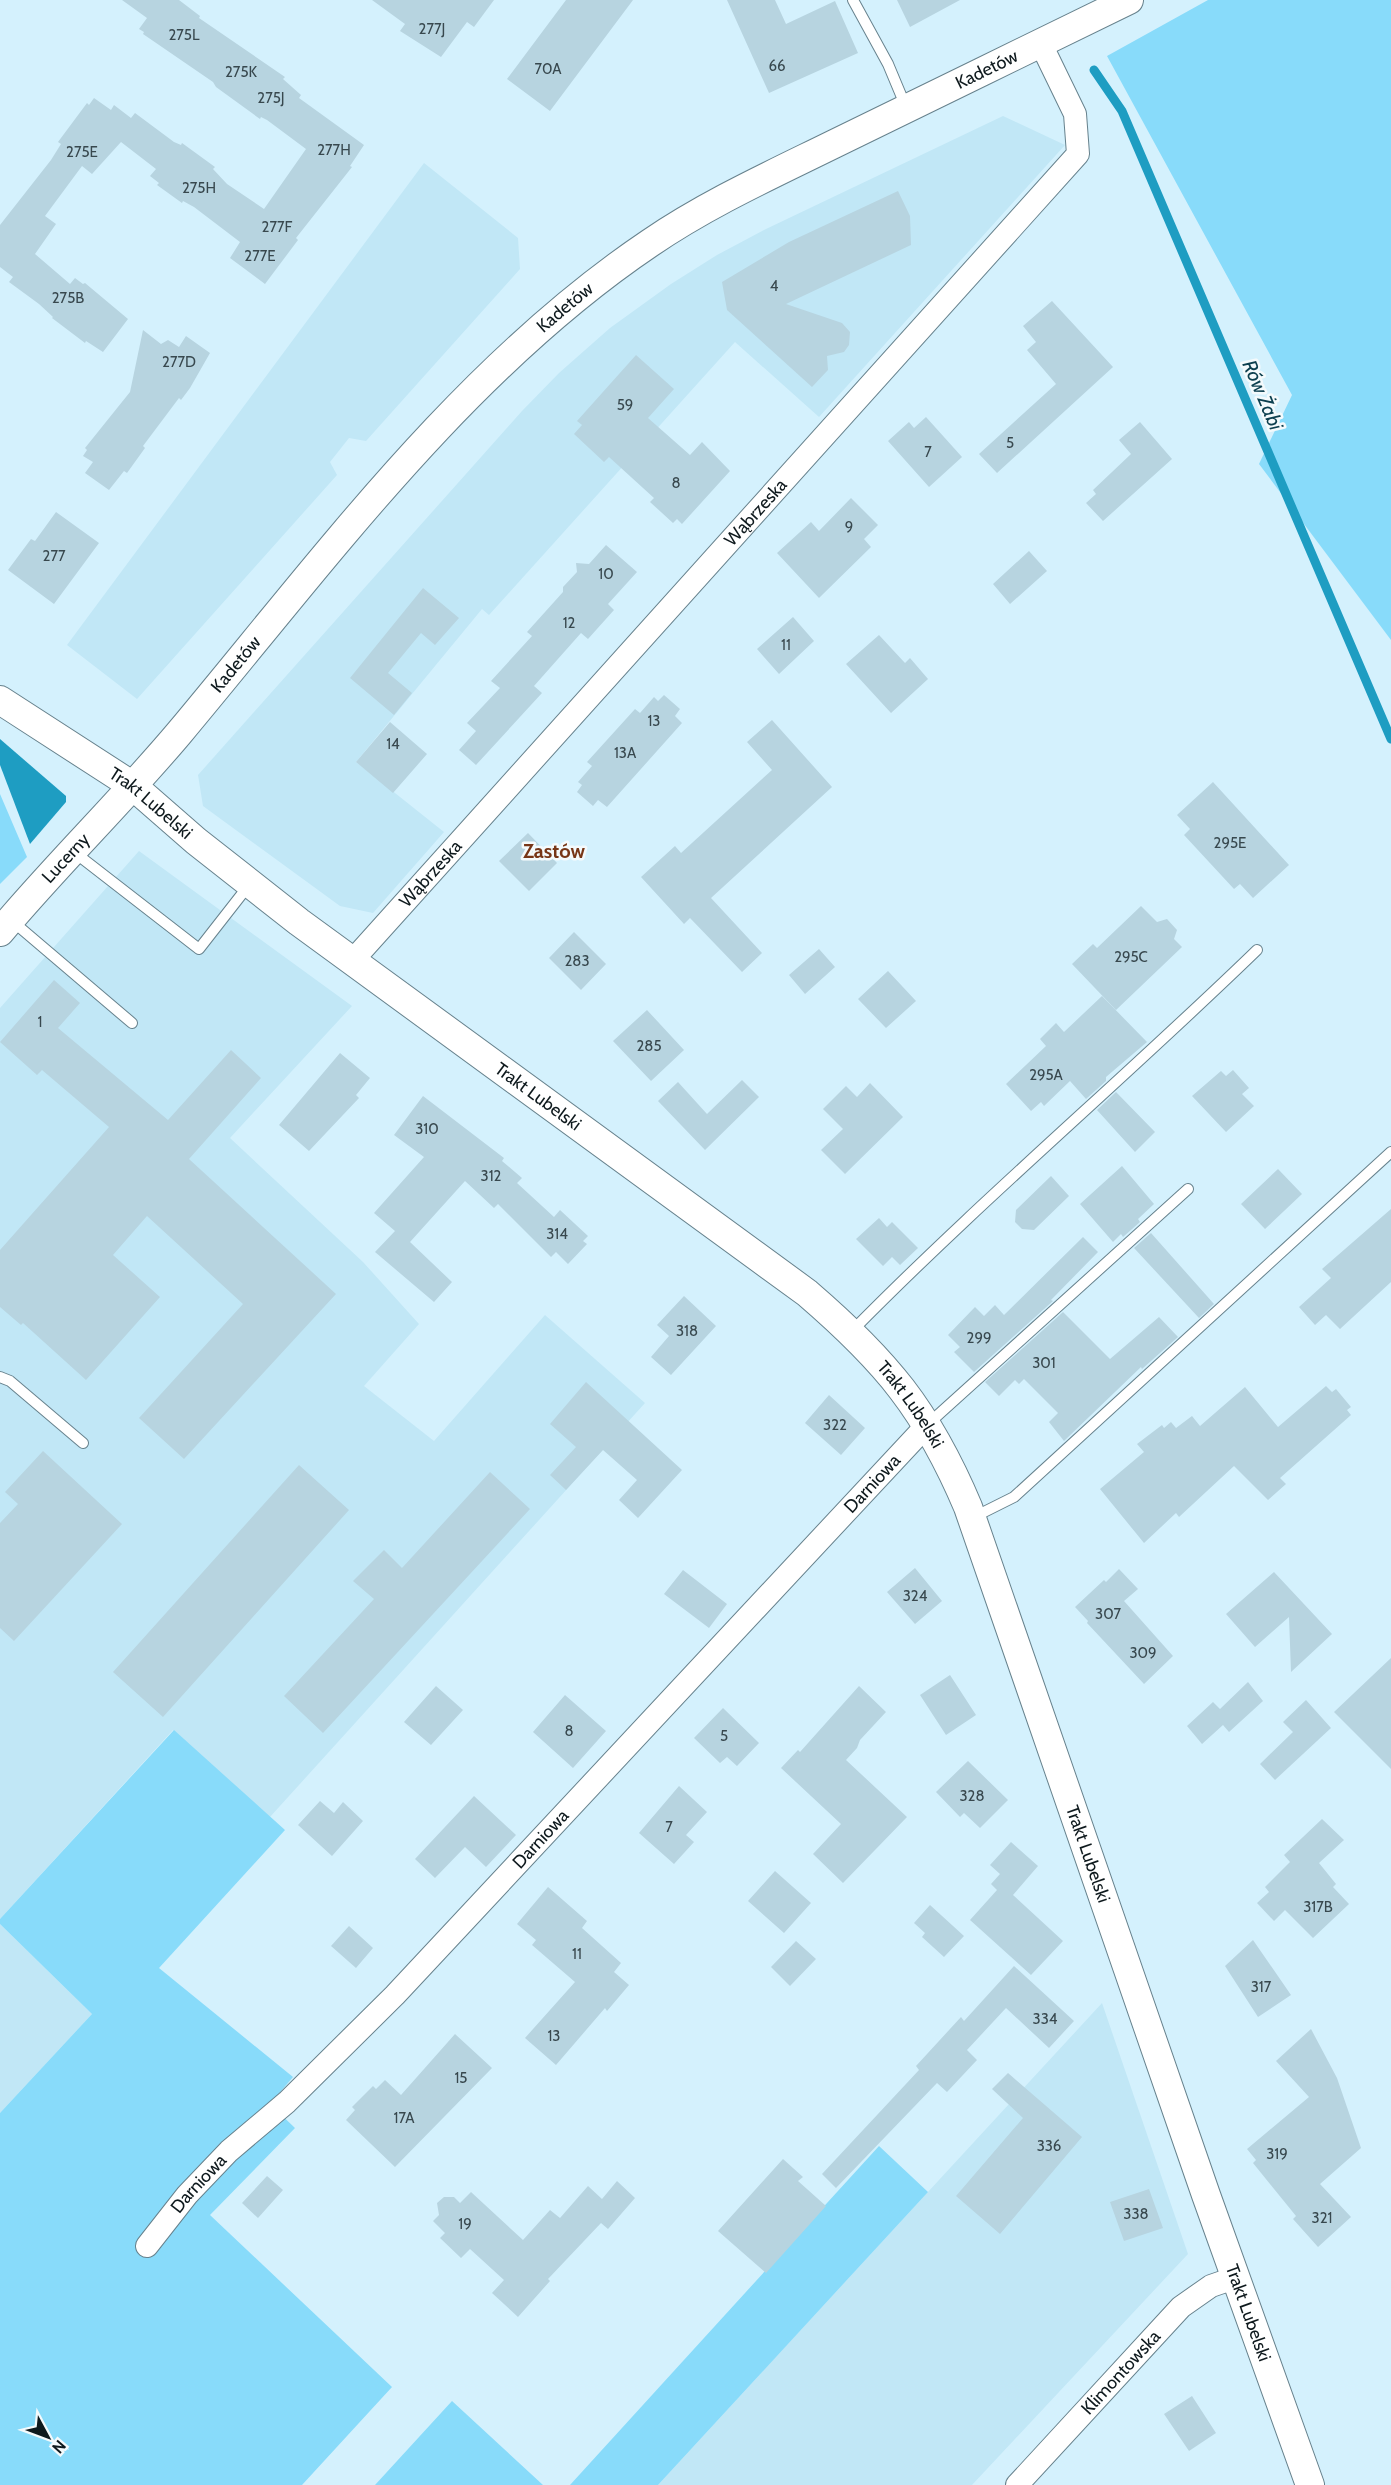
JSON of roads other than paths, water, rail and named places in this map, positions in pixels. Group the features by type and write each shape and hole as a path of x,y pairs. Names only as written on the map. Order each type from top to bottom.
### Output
{"street":[{"name":"Kadetów","path":"133,786 348,526 527,340 585,291 651,242 720,201 1129,0"},
{"name":"Wąbrzeska","path":"353,960 1078,154 1076,114 1041,44"},
{"name":"Trakt Lubelski","path":"0,700 133,786 250,884 807,1293 852,1331 898,1382 928,1424 954,1474 972,1518 1206,2195 1310,2485"},
{"name":"Lucerny","path":"5,926 71,850 133,786"},
{"name":"Darniowa","path":"147,2246 187,2195 229,2151 287,2102 395,1995 928,1424"},
{"name":"Klimontowska","path":"1017,2485 1181,2307 1211,2286 1237,2277"}],"lane":[{"path":"853,0 888,64 907,108"},
{"path":"71,850 199,949 250,884"},
{"path":"5,926 132,1023"},
{"path":"852,1331 969,1217 1161,1042 1257,950"},
{"path":"972,1518 1014,1497 1391,1152"},
{"path":"928,1424 1188,1189"},
{"path":"0,1377 10,1382 83,1443"}],"waterway":[{"name":"Rów Żabi","path":"1094,70 1122,111 1391,739"}],"district":[{"name":"Zastów","path":"554,851"}]}
